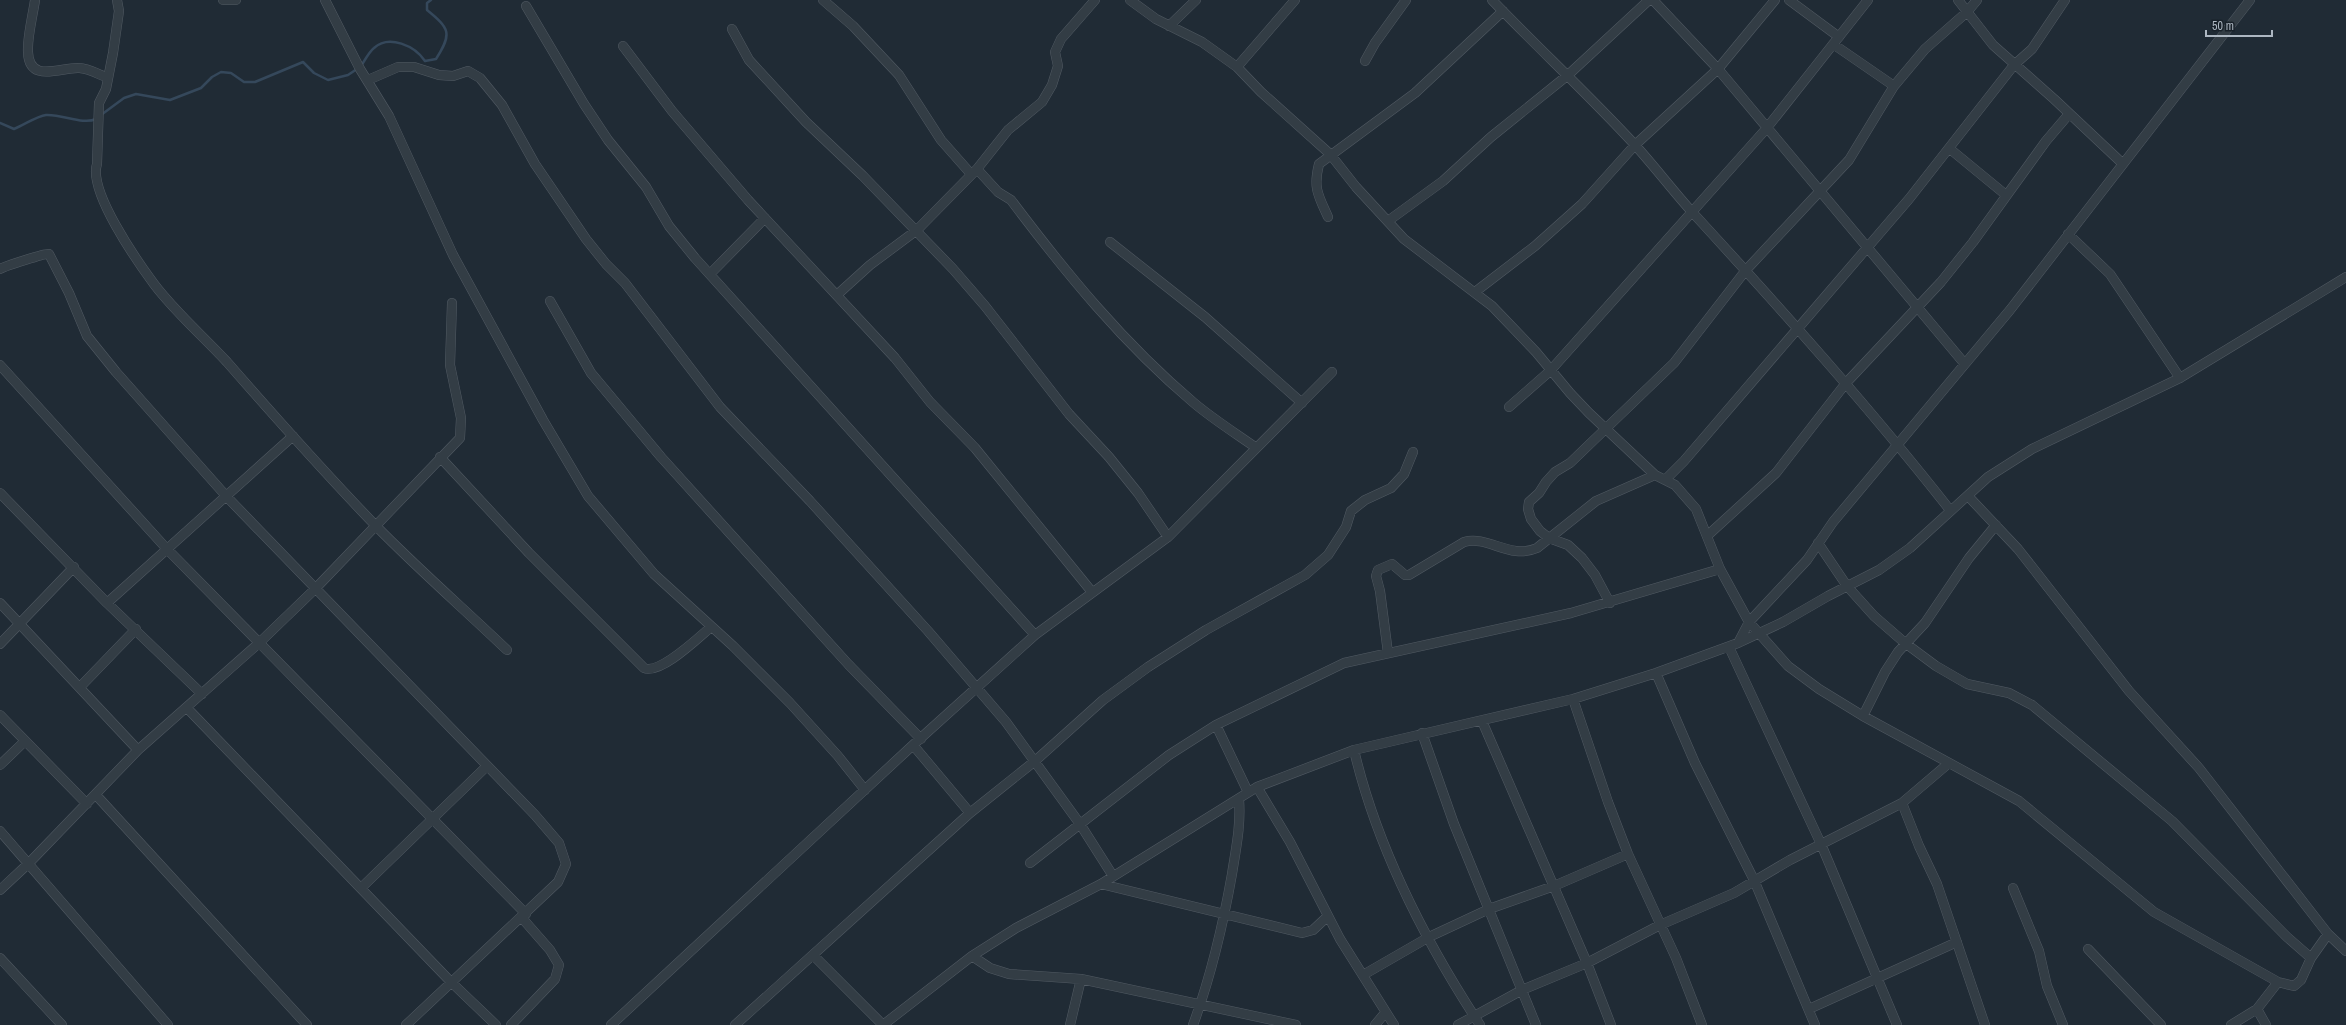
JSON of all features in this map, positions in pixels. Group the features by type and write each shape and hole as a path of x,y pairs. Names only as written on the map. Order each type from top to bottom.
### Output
{"street":[{"path":"35,0 28,52 32,66 40,71 51,72 80,68 108,78"},
{"path":"117,0 119,11 108,78 106,89 99,103 98,164 95,171 107,209 124,242 155,285 376,526 507,650"},
{"path":"223,0 236,0"},
{"path":"325,0 389,116 453,254 543,420 588,496 654,574 711,627 734,646 790,703 838,756 865,790"},
{"path":"823,0 858,31 899,75 941,140 998,192 1011,200 1076,284 1146,360 1195,404 1255,447"},
{"path":"838,294 870,265 917,230 974,171 1008,130 1042,102 1052,85 1058,66 1056,52 1061,39 1095,0"},
{"path":"1130,0 1156,19 1202,42 1237,67 1261,92 1330,154 1356,187 1420,252 1475,292 1506,319 1550,371 1589,413 1607,428 1655,475 1675,485 1696,509 1720,569 1749,622 1788,666 1819,689 1863,716 2019,801 2154,912 2278,982 2294,986 2300,980 2311,958 2328,934"},
{"path":"1169,26 1196,0"},
{"path":"1237,67 1295,0"},
{"path":"1365,61 1375,43 1406,0"},
{"path":"1492,0 1568,75 1635,145 1692,212 1746,270 1846,383 1874,419 1899,445 1950,510"},
{"path":"1388,221 1443,181 1491,137 1568,75 1649,0"},
{"path":"1653,0 1718,69 1766,129 1964,363"},
{"path":"1475,292 1535,246 1582,204 1635,145 1718,69 1775,0"},
{"path":"1789,0 1894,86"},
{"path":"1509,407 1550,371 1766,129 1868,0"},
{"path":"1958,0 1993,46 2122,163"},
{"path":"1610,603 1595,575 1582,558 1568,545 1549,538 1540,531 1531,519 1528,509 1530,502 1555,472 1570,463 1674,363 1746,270 1849,160 1894,86 1925,49 1967,12 1977,0"},
{"path":"1665,480 1689,456 1797,328 1868,248 1950,149 2014,65 2032,49 2065,0"},
{"path":"1738,643 1749,622 1807,560 1818,543 1964,363 2010,310 2122,163 2250,0"},
{"path":"526,6 549,47 608,140 646,187 669,226 710,274 1035,635"},
{"path":"1328,217 1318,196 1315,180 1319,164 1330,154 1415,93 1503,11"},
{"path":"732,29 749,60 806,122 917,230 985,306 1069,414 1109,457 1138,493 1168,537"},
{"path":"623,46 672,111 809,267 838,294 890,352 930,402 975,448 1092,592"},
{"path":"368,80 398,67 414,67 439,75 453,76 468,71 480,78 502,104 535,164 586,240 606,264 625,283 720,407 810,501 928,631 1006,722 1080,824 1114,876"},
{"path":"1708,536 1776,473 1846,383 1917,309 1973,242 2046,141 2069,114"},
{"path":"1950,149 2006,195"},
{"path":"710,274 765,218"},
{"path":"2068,234 2110,274 2180,378"},
{"path":"1110,242 1205,317 1302,403"},
{"path":"0,269 25,262 44,253 49,254 69,293 87,336 116,372 227,497 314,590 536,815 559,843 566,864 558,882 524,916 406,1025"},
{"path":"814,956 883,1025 972,956 1016,928 1101,884 1257,787 1354,750 1573,699 1656,673 1729,647 1759,634 1879,570 1910,548 1988,477 2032,449 2180,378 2346,277"},
{"path":"550,301 591,372 656,451 848,664 921,739"},
{"path":"0,890 29,863 138,750 259,643 314,590 440,457 460,438 461,418 450,365 452,303"},
{"path":"0,365 166,548 524,916 550,950 559,965 555,979 511,1025"},
{"path":"611,1025 976,687 1035,635 1168,537 1255,447 1302,403 1332,372"},
{"path":"107,603 166,548 227,497 293,436"},
{"path":"735,1025 814,956 970,813 1035,761 1104,700 1148,667 1206,630 1305,575 1328,555 1346,527 1351,511 1365,500 1391,488 1404,474 1413,452"},
{"path":"440,457 529,552 644,668 649,670 655,669 682,652 711,627"},
{"path":"1388,653 1380,591 1376,576 1378,570 1392,564 1405,574 1409,575 1464,542 1472,539 1519,552 1533,550 1596,501 1655,475"},
{"path":"0,493 74,567 107,603 136,629 202,694"},
{"path":"1968,496 2018,549 2129,691 2199,768 2328,934 2346,951"},
{"path":"1863,716 1885,672 1905,643 1925,623 1969,558 1996,525"},
{"path":"1818,543 1847,586 1874,616 1905,643 1936,666 1967,684 2009,693 2032,705 2172,821 2287,937 2311,958"},
{"path":"0,644 74,567"},
{"path":"1030,863 1169,755 1216,725 1344,663 1610,603 1677,580 1720,569"},
{"path":"0,603 21,623 138,750"},
{"path":"80,687 136,629"},
{"path":"1729,647 1821,844 1897,1025"},
{"path":"1656,673 1695,763 1754,880 1815,1025"},
{"path":"1573,699 1605,795 1628,854 1660,924 1702,1025"},
{"path":"187,708 451,982 496,1025"},
{"path":"0,715 87,804"},
{"path":"1482,721 1587,963 1611,1025"},
{"path":"1216,725 1248,792"},
{"path":"1422,733 1454,824 1536,1025"},
{"path":"0,765 25,741"},
{"path":"913,745 970,813"},
{"path":"1354,750 1374,822 1394,868 1428,937 1480,1025"},
{"path":"1458,1025 1522,990 1587,963 1660,924 1734,893 1754,880 1821,844 1902,803 1949,764"},
{"path":"361,888 487,766"},
{"path":"1257,787 1290,842 1328,916 1385,1013 1394,1025"},
{"path":"96,795 307,1025"},
{"path":"1193,1025 1201,1004 1225,916 1238,844 1240,819 1239,799"},
{"path":"1902,803 1918,846 1937,884 1985,1025"},
{"path":"0,832 29,863 168,1025"},
{"path":"1363,975 1428,937 1489,909 1554,886 1628,854"},
{"path":"1101,884 1225,916 1302,933 1313,930 1328,916"},
{"path":"2014,888 2039,952 2047,986 2064,1025"},
{"path":"1809,1009 1957,942"},
{"path":"2088,949 2161,1025"},
{"path":"972,956 990,968 1009,974 1081,979 1296,1025"},
{"path":"0,958 62,1025"},
{"path":"1070,1025 1081,979"},
{"path":"2232,1025 2257,1009 2278,982"},
{"path":"2257,1009 2266,1025"},
{"path":"1375,1025 1385,1013"}],"waterway":[{"path":"361,66 372,50 380,44 387,42 394,42 408,47 415,51 425,61 436,59 445,43 446,32 440,22 427,10 427,3 431,0"},
{"path":"101,115 124,98 136,94 170,100 201,88 212,77 221,72 231,73 244,82 255,82 303,62 314,73 328,80 348,75 357,69"},
{"path":"0,123 14,129 46,115 85,121 96,119"}]}
